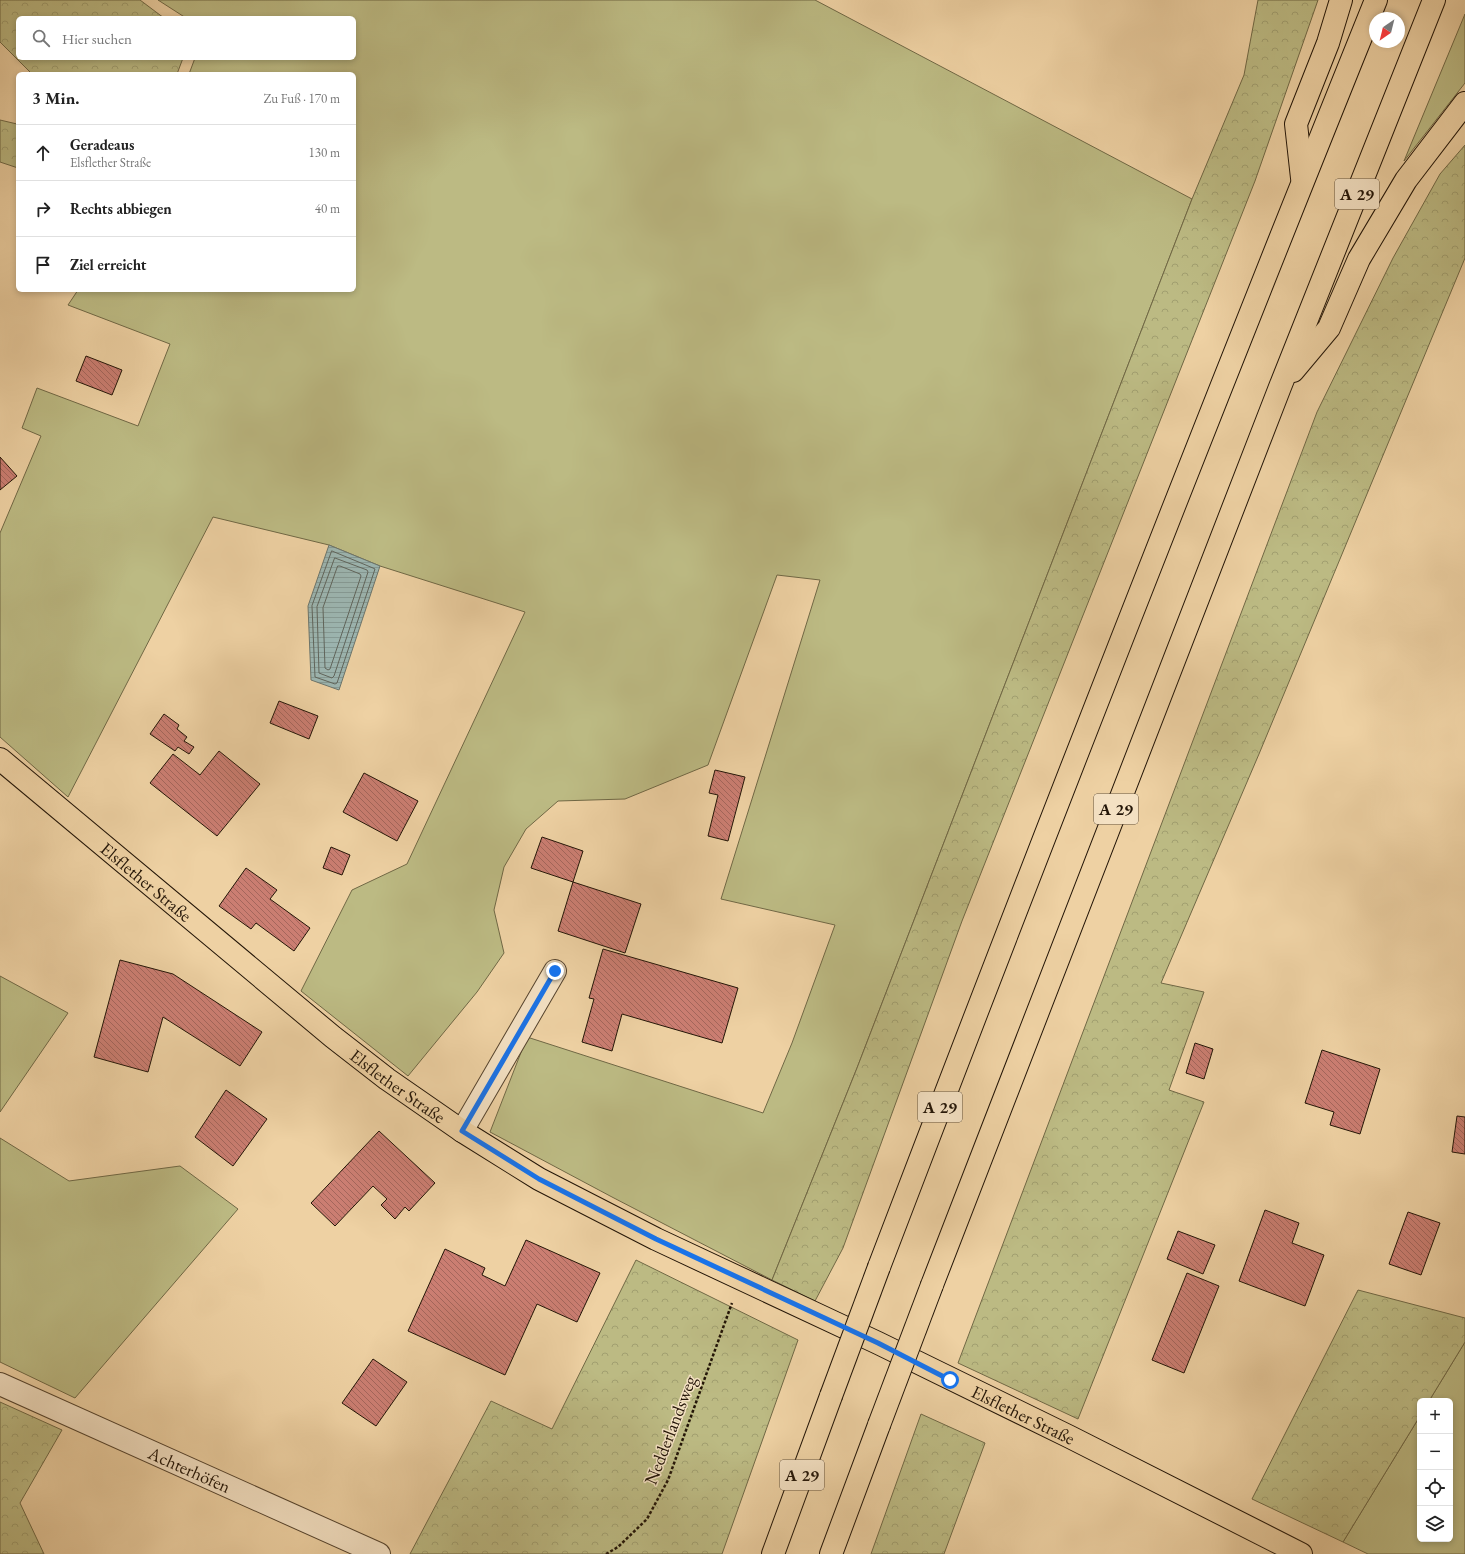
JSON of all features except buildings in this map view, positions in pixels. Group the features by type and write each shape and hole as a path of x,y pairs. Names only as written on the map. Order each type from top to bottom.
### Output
{"main road":[{"path":"1303,181 1296,124 1328,43 1341,0"},
{"name":"A 29","path":"773,1554 879,1267 1002,946 1303,181 1376,0"},
{"name":"A 29","path":"831,1554 932,1285 1280,387 1434,0"},
{"path":"1280,387 1328,328 1359,259 1406,180 1465,103"},
{"name":"Elsflether Straße","path":"0,759 333,1037 387,1079 462,1131 539,1179 656,1239 878,1343 1070,1437 1301,1554"}],"lane":[{"path":"462,1131 555,971"},
{"name":"Achterhöfen","path":"0,1384 379,1554"}],"path":[{"name":"Nedderlandsweg","path":"606,1554 618,1547 647,1519 668,1480 734,1299"}],"green space":[{"path":"0,0 140,0 161,16 16,16 16,58 0,42"},
{"path":"158,0 815,0 1192,199 857,1068 772,1280 490,1132 527,1037 763,1113 792,1043 835,925 721,899 820,580 777,575 708,765 625,799 558,801 526,829 504,867 494,910 504,953 477,992 408,1076 301,991 352,890 407,864 525,612 380,566 329,545 213,517 68,797 0,737 0,533 41,436 22,428 37,388 138,426 170,344 68,305 77,292 356,292 356,72 190,72 194,60 356,60 356,16 183,16"},
{"path":"1258,0 1318,0 1255,181 962,921 843,1248 815,1301 772,1280 857,1068 1192,199 1244,75"},
{"path":"1465,14 1465,83 1404,161"},
{"path":"18,60 182,60 178,72 30,72"},
{"path":"0,120 16,124 16,167 0,162"},
{"path":"1465,145 1465,258 1259,754 1161,983 1204,992 1169,1090 1204,1102 1078,1419 958,1363 1317,412 1393,258 1440,174"},
{"path":"0,976 68,1013 0,1112"},
{"path":"0,1138 69,1181 180,1166 238,1209 75,1398 0,1362"},
{"path":"636,1260 798,1340 722,1554 410,1554 491,1401 552,1429"},
{"path":"1358,1290 1465,1318 1465,1342 1431,1398 1417,1398 1417,1421 1343,1542 1252,1499"},
{"path":"1465,1342 1465,1554 1368,1554 1343,1542 1417,1421 1417,1542 1453,1542 1453,1398 1431,1398"},
{"path":"0,1402 62,1430 20,1503 44,1554 0,1554"},
{"path":"921,1414 985,1443 944,1554 871,1554"}],"water":[{"path":"329,545 380,566 339,690 311,680 308,606"}],"route":[{"path":"555,971 462,1131 539,1179 656,1239 878,1343 950,1380"}]}
